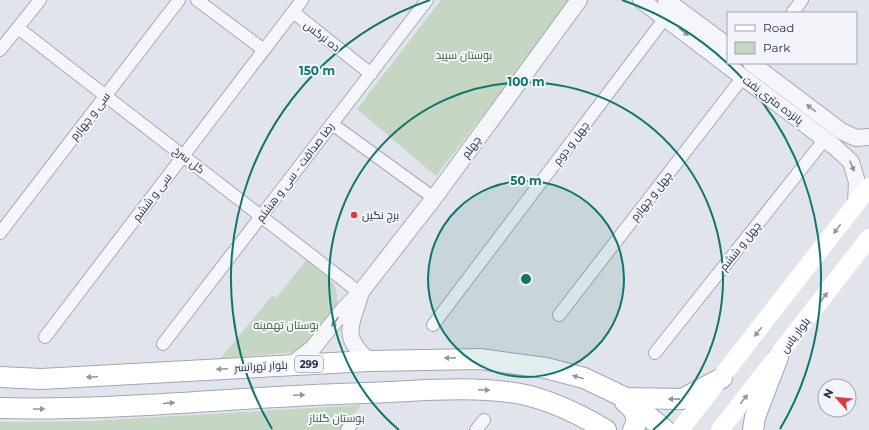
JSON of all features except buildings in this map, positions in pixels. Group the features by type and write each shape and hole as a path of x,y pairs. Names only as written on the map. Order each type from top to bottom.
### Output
{"main road":[{"path":"680,430 722,378 869,186"},
{"name":"بلوار یاس","path":"720,430 869,238"},
{"path":"753,430 756,417 778,357"},
{"name":"بلوار تهرانسر","path":"0,377 49,379 369,361 452,358 500,360 554,370 584,378 620,395 665,430"},
{"path":"620,395 682,399 722,378"},
{"path":"0,408 40,409 114,407 336,393 414,390 485,390 523,394 575,412 606,430"},
{"path":"620,395 635,413 637,423 633,430"}],"street":[{"path":"0,50 40,0"},
{"name":"سی و چهارم","path":"0,233 179,0"},
{"path":"197,0 264,50"},
{"name":"سی و ششم","path":"45,337 302,0"},
{"name":"رضا صداقت - سی و هشتم","path":"163,344 427,0"},
{"name":"چهلم","path":"291,365 313,348 345,308 360,293 434,198 579,0"},
{"name":"پانزده متری نفت","path":"641,0 669,8 727,45"},
{"path":"793,12 802,0"},
{"name":"پانزده متری نفت","path":"669,8 727,62"},
{"name":"چهل و دوم","path":"433,325 669,8"},
{"name":"ده نرگس","path":"293,12 371,74"},
{"name":"گل سرخ","path":"18,28 360,293"},
{"name":"پانزده متری نفت","path":"729,64 743,77 825,140 851,162 857,182 856,203"},
{"path":"743,77 752,64"},
{"name":"پانزده متری نفت","path":"754,64 835,126 856,138 869,136"},
{"name":"چهل و چهارم","path":"559,315 743,77"},
{"path":"332,124 434,198"},
{"path":"825,140 835,126"},
{"name":"چهل و ششم","path":"655,353 825,140"},
{"path":"360,293 350,330 351,341 356,349 369,361"},
{"path":"476,430 484,420"}],"green space":[{"name":"بوستان سپید","path":"441,0 572,0 436,176 357,109"},
{"name":"بوستان تهمینه","path":"307,259 330,279 337,292 336,307 310,343 296,352 220,359 272,296 276,298"},
{"name":"بوستان گلناز","path":"361,405 342,430 0,430 0,422 91,421"}],"place":[{"name":"برج نگین","path":"354,215"}]}
